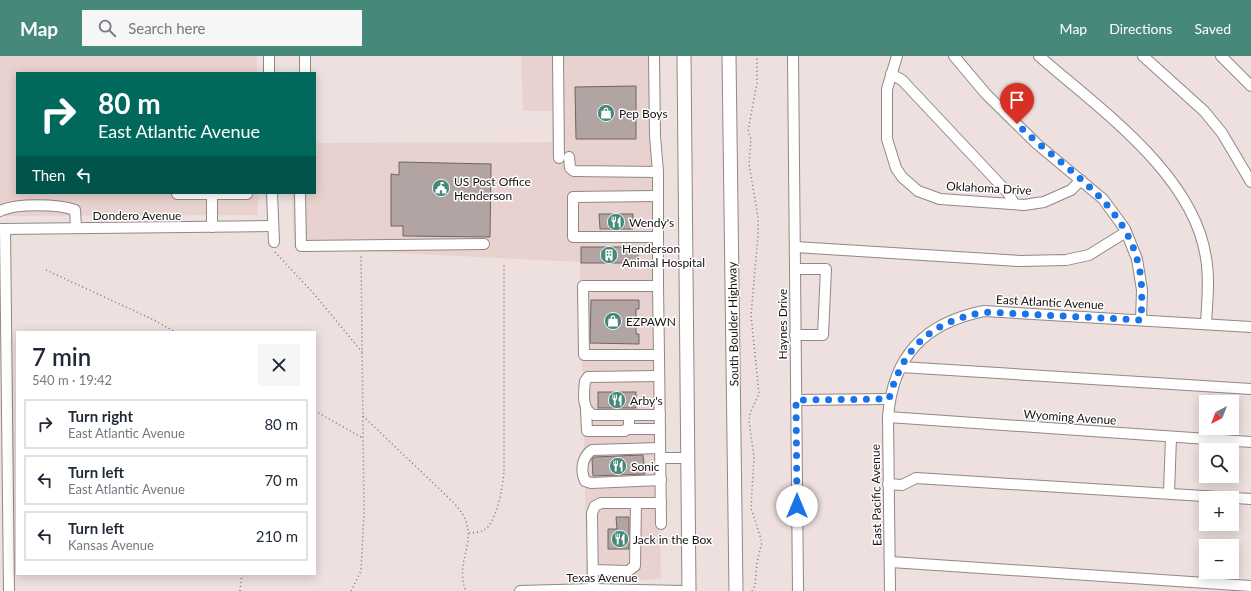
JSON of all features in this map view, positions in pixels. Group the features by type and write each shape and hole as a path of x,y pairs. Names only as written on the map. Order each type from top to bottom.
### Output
{"main road":[{"path":"684,56 689,591"},
{"name":"South Boulder Highway","path":"729,56 736,591"}],"street":[{"path":"269,56 269,72"},
{"path":"305,56 306,72"},
{"path":"558,56 564,157 570,168 574,171 658,172"},
{"path":"654,56 656,155 658,172 657,237 661,524"},
{"name":"Haynes Drive","path":"793,56 798,591"},
{"name":"Oklahoma Drive","path":"897,56 887,89 887,139 896,168 902,177 918,191 940,199 1014,204 1044,202 1071,190 1081,180"},
{"path":"954,56 986,94 1037,144 1103,198 1126,232 1137,259 1142,290 1141,320"},
{"path":"1039,56 1146,151 1167,174 1184,200 1198,231 1206,257 1208,284 1206,324"},
{"path":"1143,56 1204,111 1222,133 1251,182"},
{"path":"1221,56 1251,86"},
{"path":"891,74 902,80 1009,194 1014,204"},
{"path":"177,194 247,194"},
{"path":"212,194 212,227"},
{"path":"272,194 274,242"},
{"path":"300,194 301,246 484,244"},
{"path":"657,196 573,197 573,237 657,237"},
{"path":"0,211 8,207 65,206 75,210 76,228"},
{"name":"Dondero Avenue","path":"3,229 273,226"},
{"path":"3,229 4,467 9,591"},
{"path":"795,247 1020,261 1066,260 1089,255 1126,232"},
{"path":"795,269 826,269 823,335 795,335"},
{"path":"658,286 583,286 584,355 659,355"},
{"name":"East Atlantic Avenue","path":"889,399 895,378 906,357 930,332 968,314 984,312 1251,327"},
{"path":"901,367 1251,389"},
{"path":"659,376 588,377 585,380 587,431 660,429"},
{"path":"796,400 889,399"},
{"name":"East Pacific Avenue","path":"889,399 888,484 891,562 890,591"},
{"path":"586,409 594,415 660,415"},
{"path":"627,429 629,426 630,415"},
{"name":"Wyoming Avenue","path":"888,417 1251,442"},
{"path":"1169,493 1171,437"},
{"path":"661,480 590,483 585,481 582,471 588,454 592,450 660,453 688,458"},
{"path":"888,484 902,485 916,478 1251,499"},
{"path":"593,589 593,510 601,503 661,503"},
{"path":"593,570 628,571 635,566 636,503"},
{"path":"891,562 1161,586 1251,586"},
{"name":"Texas Avenue","path":"520,591 593,589 683,591"}],"path":[{"path":"752,591 755,586 757,562 762,542 751,508 754,457 749,421 750,413 759,394 751,315 758,235 758,217 749,164 751,139 748,131 756,83 756,56"},
{"path":"274,242 276,254 315,295 362,352"},
{"path":"351,591 360,576 364,512 361,255"},
{"path":"469,533 483,530 489,525 500,498 503,485 504,263"},
{"path":"46,270 154,320 173,331"},
{"path":"316,412 363,438"},
{"path":"363,416 459,508 467,522 469,533 462,578 466,591"},
{"path":"240,591 242,575"}],"shaded area":[{"path":"0,56 257,56 257,72 16,72 16,194 258,194 258,215 0,216"},
{"path":"521,56 654,56 661,579 587,582 580,262 294,248 292,194 316,194 316,143 552,142 552,111 523,111"}],"building":[{"name":"Pep Boys","path":"636,86 636,139 576,139 575,87"},
{"name":"US Post Office Henderson","path":"399,162 491,164 490,237 403,236 403,226 391,226 391,174 399,175"},
{"name":"Wendy's","path":"599,214 633,214 633,229 600,229"},
{"name":"Henderson Animal Hospital","path":"581,247 638,247 638,263 581,263"},
{"name":"EZPAWN","path":"591,300 639,300 639,309 636,309 636,334 639,334 639,344 590,343"},
{"name":"Arby's","path":"598,392 636,392 636,408 598,408"},
{"name":"Sonic","path":"643,455 645,474 593,476 592,459 594,457"},
{"name":"Jack in the Box","path":"616,517 629,517 629,549 608,549 608,529 617,529"}],"place":[{"name":"Pep Boys","path":"606,113"},
{"name":"US Post Office Henderson","path":"441,188"},
{"name":"Wendy's","path":"616,222"},
{"name":"Henderson Animal Hospital","path":"609,255"},
{"name":"EZPAWN","path":"613,321"},
{"name":"Arby's","path":"617,400"},
{"name":"Sonic","path":"618,466"},
{"name":"Jack in the Box","path":"620,539"}],"route":[{"path":"797,506 796,400 889,399 895,378 906,357 930,332 961,316 984,312 1141,320 1142,290 1137,259 1125,229 1103,198 1037,144 1017,124"}]}
